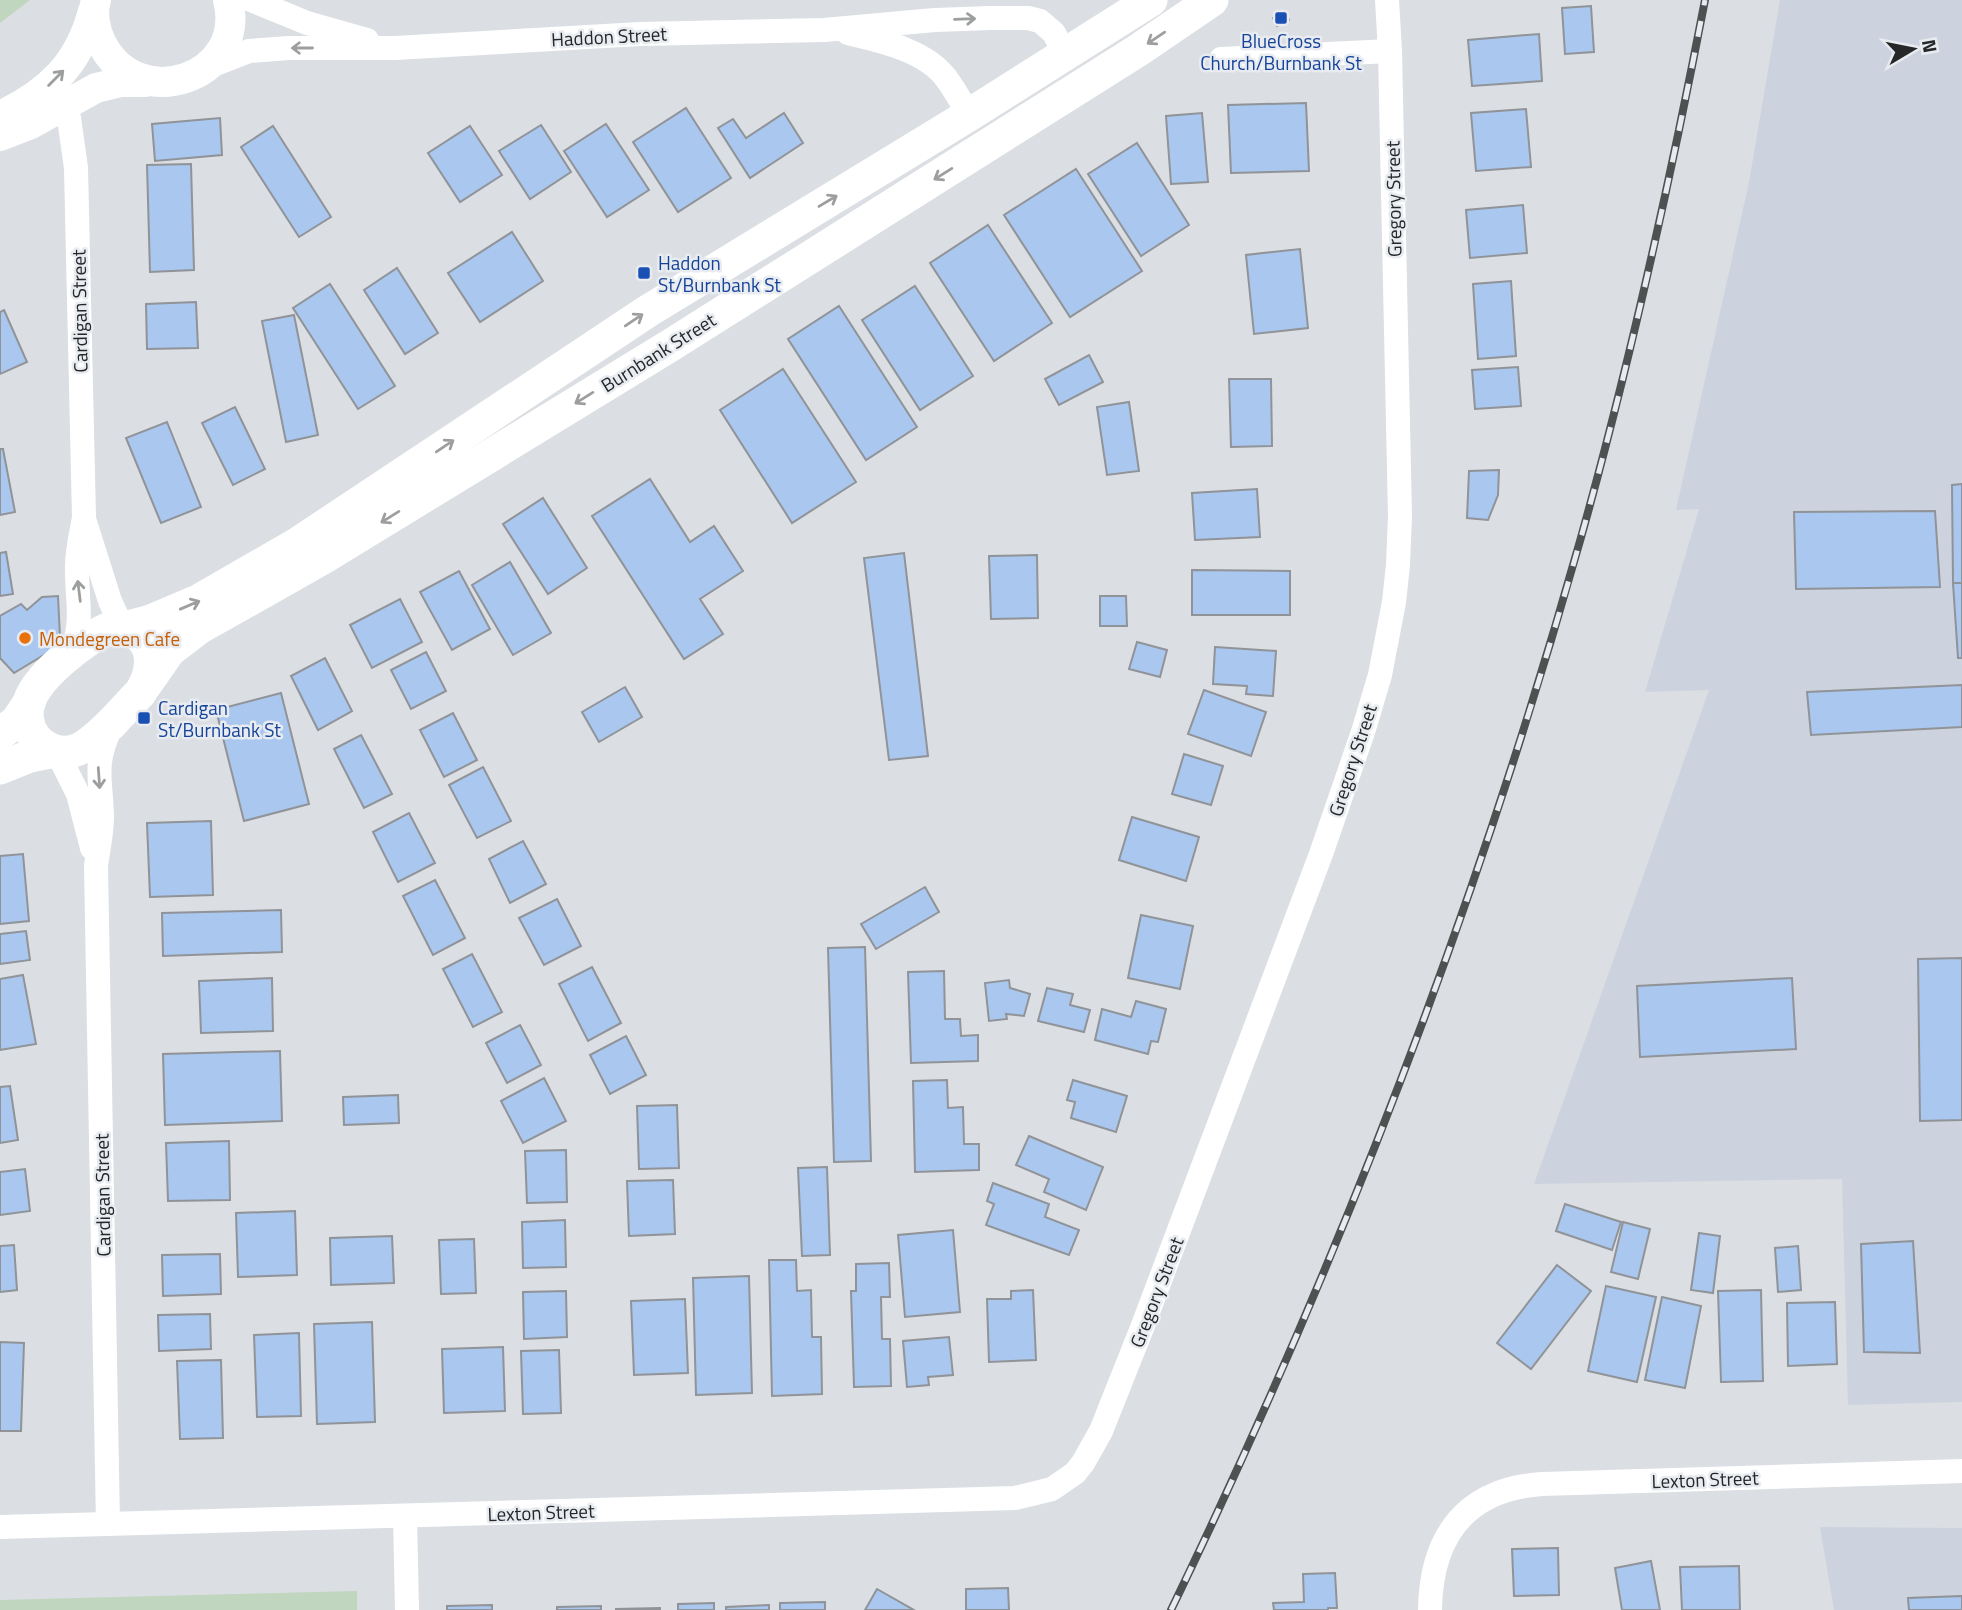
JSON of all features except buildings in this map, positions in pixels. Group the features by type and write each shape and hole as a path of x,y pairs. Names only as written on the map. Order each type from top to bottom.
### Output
{"main road":[{"name":"Burnbank Street","path":"29,703 40,681 99,632 112,627 150,621 198,601 262,566 648,310 970,116 1151,0"},
{"name":"Burnbank Street","path":"56,752 72,751 86,745 146,684 169,651 199,628 323,558 671,345 988,146 1212,0"},
{"path":"124,627 140,634 147,645 151,662 146,684"},
{"path":"0,734 17,721 29,703"},
{"path":"29,703 27,715 30,730 37,742 56,752"},
{"path":"0,768 30,756 56,752"}],"street":[{"path":"0,135 31,124 96,88 121,82 169,83 188,78 205,68 220,52 229,31 231,9 228,0"},
{"name":"Haddon Street","path":"251,0 307,23 395,48"},
{"name":"Gregory Street","path":"1075,1472 1101,1431 1147,1315 1321,854 1363,732 1385,653 1397,578 1400,516 1387,0"},
{"path":"95,4 96,32 107,55 126,73 150,82"},
{"path":"0,116 45,89 67,67 86,37 95,4"},
{"name":"Haddon Street","path":"205,68 249,51 289,48 395,48 640,34 824,30 934,10 1033,19 1048,26 1065,55 1067,94"},
{"name":"Haddon Street","path":"824,30 875,40 930,63 946,78 970,116"},
{"path":"1221,59 1390,51"},
{"name":"Cardigan Street","path":"65,105 76,168 84,518 77,564 79,623 68,657"},
{"path":"970,116 988,146"},
{"name":"Cardigan Street","path":"84,518 110,601 124,627"},
{"name":"Cardigan Street","path":"108,1524 96,866 102,819 98,764 101,749 118,715"},
{"name":"Cardigan Street","path":"56,752 82,806 96,866"},
{"name":"Lexton Street","path":"1430,1610 1437,1560 1445,1540 1458,1520 1486,1497 1522,1485 1962,1471"},
{"name":"Lexton Street","path":"0,1527 1015,1498 1052,1489 1075,1472"},
{"path":"405,1517 407,1610"}],"shaded area":[{"path":"1780,0 1962,0 1962,1402 1848,1405 1842,1179 1534,1184 1709,690 1645,692 1699,509 1676,510 1749,182"},
{"path":"1820,1527 1962,1528 1962,1610 1834,1610"}],"green space":[{"path":"0,0 30,0 0,23"},
{"path":"357,1591 357,1610 0,1610 0,1600"}],"railway":[{"path":"1171,1610 1291,1349 1346,1217 1399,1084 1496,815 1580,541 1616,407 1678,136 1705,0"}],"place":[{"name":"BlueCross Church/Burnbank St","path":"1281,18"},
{"name":"Haddon St/Burnbank St","path":"644,273"},
{"name":"Mondegreen Cafe","path":"25,638"},
{"name":"Cardigan St/Burnbank St","path":"144,718"}]}
